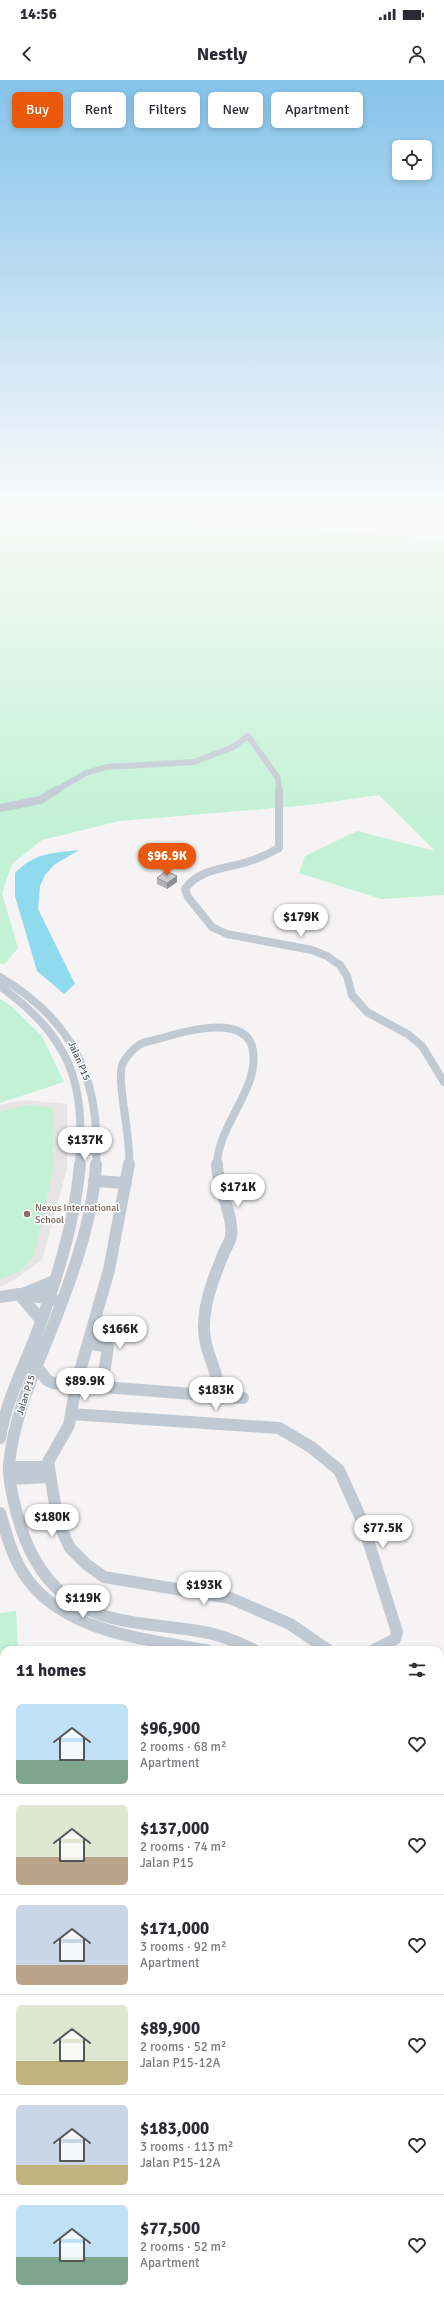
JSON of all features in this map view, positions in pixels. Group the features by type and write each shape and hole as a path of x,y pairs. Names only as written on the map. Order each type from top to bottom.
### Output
{"street":[{"path":"0,808 40,800 86,773 106,767 194,762 233,747 248,736 278,778 280,790 279,848 246,863 199,874 189,882 184,889 188,898 212,927 227,934 312,950 327,956 340,965 348,976 352,995 366,1012 409,1035 422,1046 444,1082"},
{"name":"Jalan P15","path":"0,977 16,986 46,1008 65,1030 87,1075 95,1118 97,1155 94,1182 70,1280 24,1398 10,1473 24,1544 45,1576 60,1592 79,1604 101,1614 130,1621 224,1635 246,1646"},
{"name":"Jalan P15","path":"0,986 36,1014 51,1032 74,1076 80,1102 81,1158 70,1217 54,1281 41,1320 8,1406 0,1438"},
{"path":"218,1397 220,1384 204,1336 205,1313 231,1234 217,1171 218,1151 224,1132 246,1090 254,1053 250,1040 242,1032 216,1027 140,1044 132,1051 123,1063 120,1073 126,1103 129,1143 126,1183 109,1270 76,1385 69,1425 55,1446 48,1462 49,1472 58,1522 70,1548 86,1564 104,1577 230,1598 290,1624 322,1646"},
{"path":"74,1076 87,1075"},
{"path":"94,1182 126,1183"},
{"path":"0,1297 38,1289 54,1281"},
{"path":"19,1294 62,1301"},
{"path":"19,1294 41,1320"},
{"path":"88,1343 108,1347 102,1387"},
{"path":"36,1366 47,1380 53,1383 243,1398"},
{"path":"71,1414 279,1428 311,1447 339,1470 362,1521 397,1632 395,1638 381,1646"},
{"path":"10,1473 49,1472"},
{"path":"0,1513 11,1549 29,1582 62,1612 88,1625 127,1636 183,1646"}],"shaded area":[{"name":"Nexus International School","path":"25,1100 67,1104 67,1169 42,1260 14,1280 0,1287 0,1105"}],"green space":[{"path":"0,611 444,611 444,895 381,899 299,873 305,856 357,831 435,851 379,795 309,805 119,821 42,840 12,864 2,893 18,948 4,965 0,963"},
{"path":"0,999 10,1005 42,1036 64,1082 0,1103"},
{"name":"Nexus International School","path":"25,1105 53,1108 53,1170 34,1256 19,1272 0,1279 0,1112"},
{"path":"16,1611 18,1646 0,1646 0,1613"}],"water":[{"path":"79,850 54,865 45,875 40,886 38,909 75,984 64,994 37,971 15,896 15,873 29,861 44,855"}],"building":[{"path":"166,871 177,876 167,883 157,878"}],"place":[{"name":"Nexus International School","path":"27,1214"}]}
